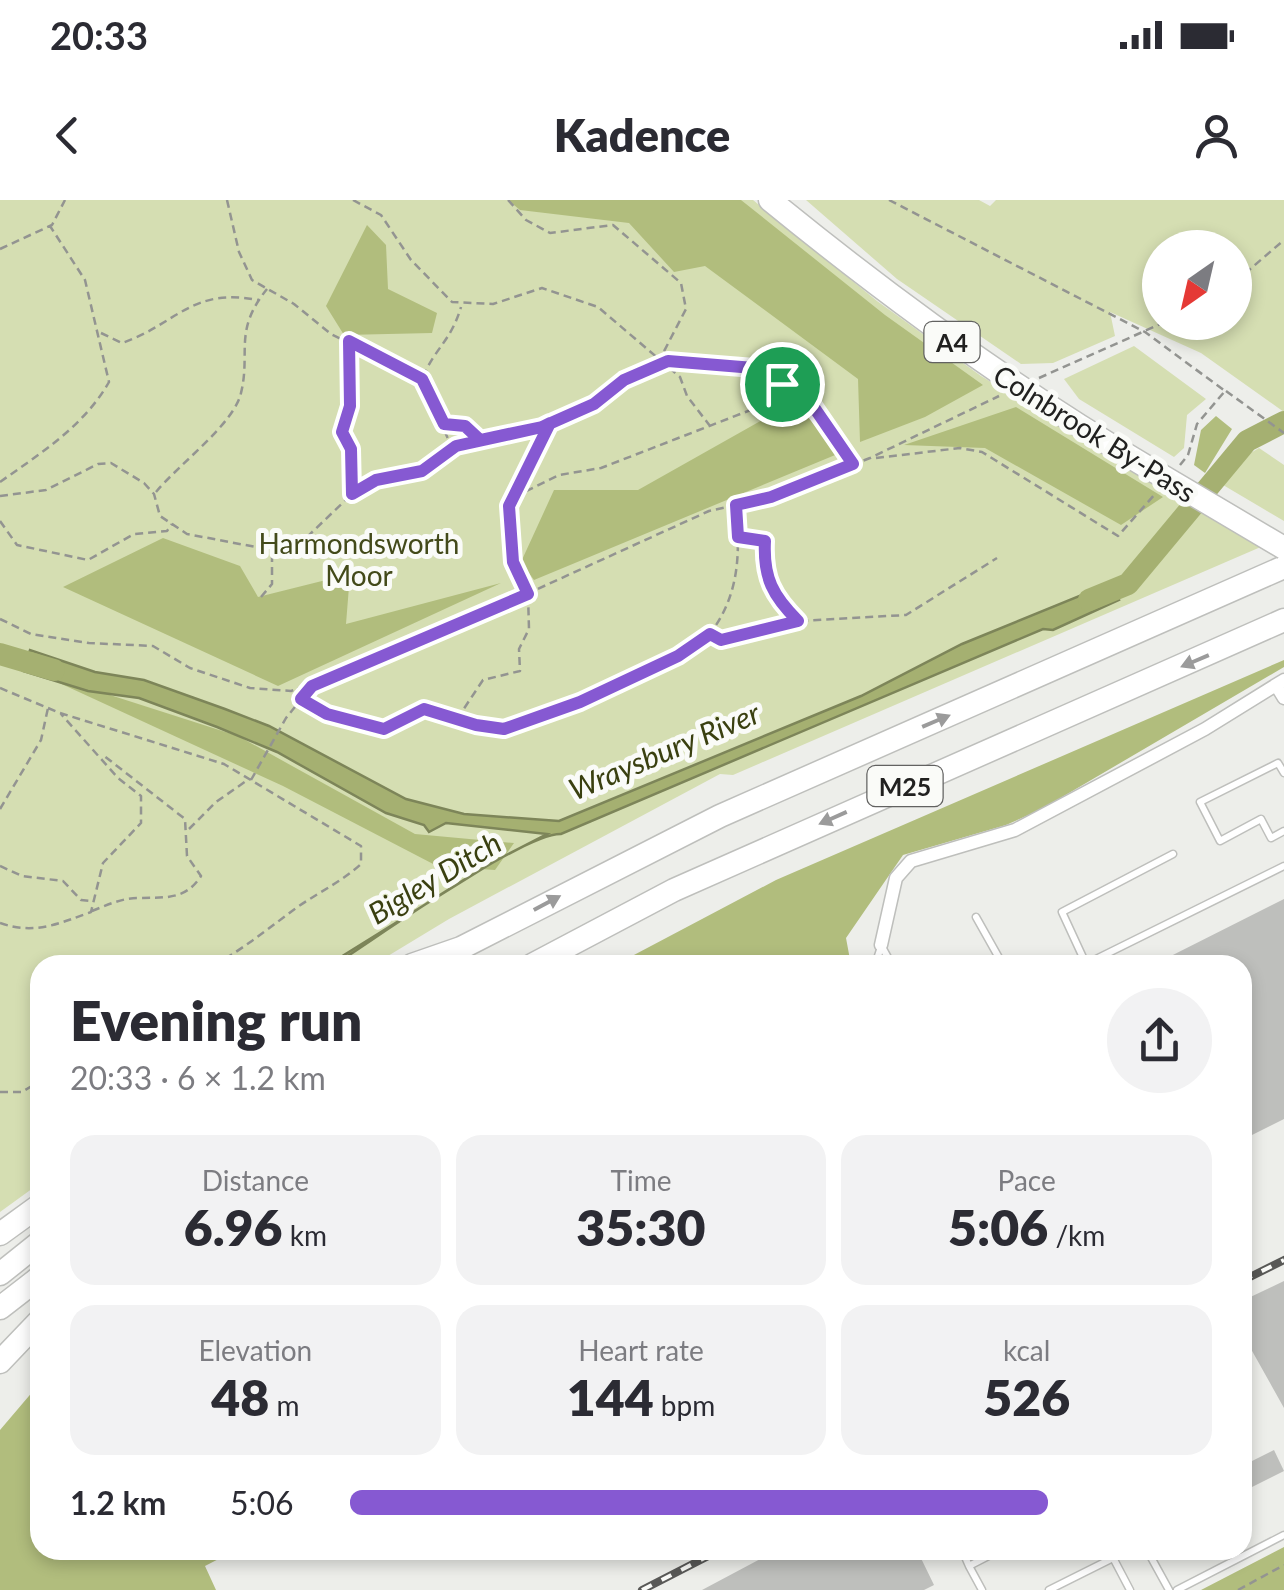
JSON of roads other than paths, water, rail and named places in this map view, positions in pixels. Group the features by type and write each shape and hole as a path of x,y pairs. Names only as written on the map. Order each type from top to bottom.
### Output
{"highway":[{"name":"Colnbrook By-Pass","path":"770,200 886,294 1018,388 1284,548"},
{"name":"M25","path":"453,955 720,816 1284,567"},
{"name":"M25","path":"551,955 674,890 1284,620"},
{"path":"441,955 461,948"},
{"path":"0,1234 30,1212"},
{"path":"0,1274 30,1250"},
{"path":"0,1308 30,1284"},
{"path":"0,1362 30,1330"}],"street":[{"path":"881,946 896,878 912,861 1015,830 1204,729 1280,682 1284,698"}],"lane":[{"path":"1284,773 1278,763 1200,802 1220,841 1262,819 1271,838 1284,831"},
{"path":"1081,955 1062,912 1173,854"},
{"path":"1105,955 1284,866"},
{"path":"976,917 997,955"},
{"path":"878,955 881,946"},
{"path":"881,946 886,955"},
{"path":"1252,1549 1284,1535"},
{"path":"966,1560 982,1590"},
{"path":"969,1566 981,1560"},
{"path":"1049,1590 1101,1560"},
{"path":"1114,1560 1130,1590"},
{"path":"1155,1560 1173,1590 1228,1560"}],"waterway":[{"name":"Wraysbury River","path":"1089,600 1128,584 1247,441 1284,422"},
{"name":"Wraysbury River","path":"0,654 54,670"}],"railway":[{"path":"1252,1276 1284,1260"},
{"path":"642,1590 700,1560"}],"park label":[{"name":"Harmondsworth Moor","path":"359,559"}],"water label":[{"name":"Bigley Ditch","path":"434,877"}]}
